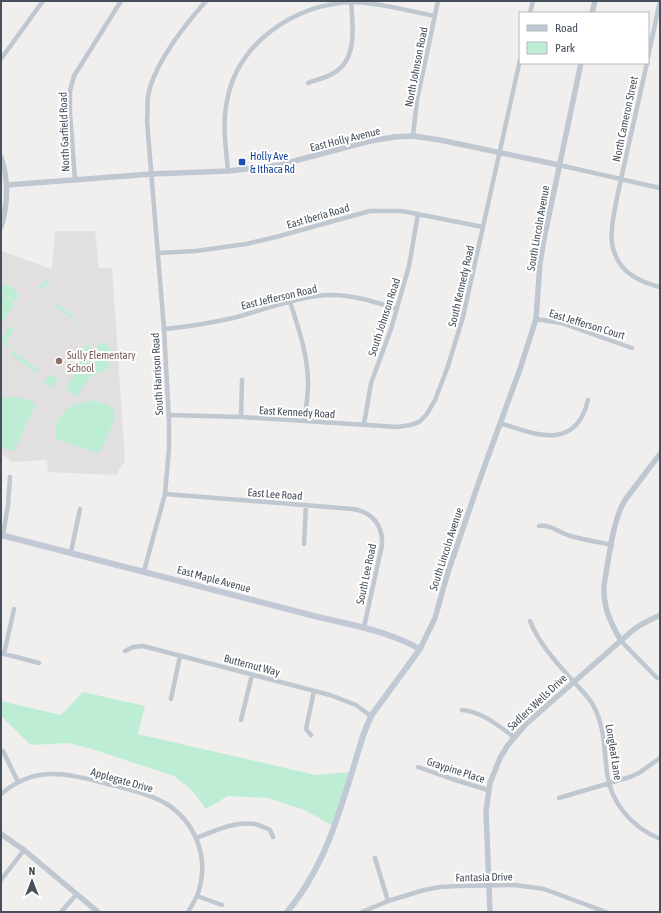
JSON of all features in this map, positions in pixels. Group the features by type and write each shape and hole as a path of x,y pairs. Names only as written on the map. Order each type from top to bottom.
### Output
{"main road":[{"name":"East Maple Avenue","path":"2,535 318,617 364,627 404,640 420,649"},
{"name":"South Lincoln Avenue","path":"287,912 305,889 328,842 371,716 420,649"}],"street":[{"path":"1,59 42,1"},
{"name":"North Garfield Road","path":"75,180 70,113 70,91 74,76 121,1"},
{"name":"South Harrison Road","path":"144,571 165,494 169,448 169,415 164,329 147,121 148,96 156,73 171,46 188,21 206,1"},
{"name":"North Johnson Road","path":"413,136 417,100 438,1"},
{"path":"530,12 533,1"},
{"path":"592,12 595,1"},
{"path":"649,52 660,1"},
{"path":"308,83 332,75 338,71 348,57 352,48 353,39 351,2"},
{"path":"228,171 224,124 226,101 235,76 248,55 266,35 293,17 308,10 320,6 351,2 369,3 434,16"},
{"name":"South Kennedy Road","path":"422,418 435,400 453,351 463,317 519,64"},
{"name":"South Lincoln Avenue","path":"420,649 435,618 448,572 520,369 536,318 540,263 581,64"},
{"name":"North Cameron Street","path":"647,64 612,229 615,254 622,266 632,276 660,287"},
{"name":"East Holly Avenue","path":"7,185 152,174 228,171 279,165 370,141 394,137 413,136 500,152 622,178 660,188"},
{"path":"1,158 5,170 7,185 6,208 1,227"},
{"name":"East Iberia Road","path":"158,253 196,251 246,244 370,211 402,211 484,227"},
{"name":"South Johnson Road","path":"364,424 371,383 397,309 409,266 418,214"},
{"name":"East Jefferson Road","path":"164,329 201,325 290,302 331,295 352,296 368,299 397,309"},
{"path":"290,302 302,338 307,368 308,384 304,421"},
{"name":"East Jefferson Court","path":"536,318 562,323 632,348"},
{"path":"241,417 242,380"},
{"path":"500,423 537,435 546,436 560,434 567,431 583,416 588,400"},
{"name":"East Kennedy Road","path":"169,415 241,417 398,427 419,422 422,418"},
{"path":"657,678 621,641 611,623 604,604 604,585 616,520 621,507 660,454"},
{"path":"2,535 8,505 10,476"},
{"name":"East Lee Road","path":"165,494 358,510 369,515 379,525"},
{"path":"304,544 306,505"},
{"path":"71,552 80,509"},
{"name":"South Lee Road","path":"364,627 382,545 379,525"},
{"path":"539,526 545,525 571,536 612,545"},
{"path":"14,609 2,653 39,663"},
{"name":"Sadlers Wells Drive","path":"490,912 486,810 488,790 494,770 500,758 525,725 621,641 642,624 660,615"},
{"name":"Longleaf Lane","path":"530,620 542,644 590,700 599,717 603,735 609,783 617,803 629,818 644,831 660,839"},
{"name":"Butternut Way","path":"125,651 133,647 143,646 330,695 356,705 371,716"},
{"path":"171,699 180,656"},
{"path":"241,720 252,675"},
{"path":"311,735 306,729 314,691"},
{"path":"462,710 476,712 485,716 514,738"},
{"path":"3,751 18,782"},
{"path":"559,798 630,777 639,773 660,758"},
{"name":"Graypine Place","path":"418,767 488,790"},
{"name":"Applegate Drive","path":"1,794 18,782 38,775 65,774 136,791 154,798 171,808 185,821 199,844 202,863 202,878 197,896 188,912"},
{"path":"196,838 238,824 256,824 270,830 273,837"},
{"path":"1,834 24,850 98,912"},
{"path":"1,880 24,850"},
{"path":"375,858 388,901"},
{"name":"Fantasia Drive","path":"362,912 388,901 424,890 440,887 515,885 544,889 606,912"},
{"path":"61,912 76,895"},
{"path":"197,896 222,905"}],"shaded area":[{"name":"Sully Elementary School","path":"55,231 95,231 99,268 112,268 125,461 116,475 48,472 47,460 13,462 1,453 1,251 52,269"}],"green space":[{"path":"46,280 49,281 47,283 58,292 47,285 42,290 39,287"},
{"path":"5,284 17,293 18,295 16,302 1,292 1,289"},
{"path":"1,294 15,304 1,323"},
{"path":"57,304 73,316 72,317 82,326 55,306"},
{"path":"9,327 14,330 5,342 12,348 11,349 1,341 1,338"},
{"path":"101,341 112,350 105,359 94,351"},
{"path":"87,344 91,347 91,350 109,363 110,366 91,377 75,365 78,356"},
{"path":"13,351 38,370 36,373 11,354"},
{"path":"79,369 90,378 76,397 65,388"},
{"path":"50,374 58,380 52,388 44,382"},
{"path":"1,398 24,398 36,404 15,449 11,451 1,446"},
{"path":"93,401 106,404 114,410 115,418 101,451 97,453 55,439 57,423 65,411 77,404"},
{"path":"83,692 145,706 138,734 316,775 351,772 334,826 304,810 268,798 228,796 206,809 192,790 174,776 69,743 31,745 1,716 1,701 61,715"}],"place":[{"name":"Holly Ave & Ithaca Rd","path":"242,162"},
{"name":"Sully Elementary School","path":"59,361"}]}
